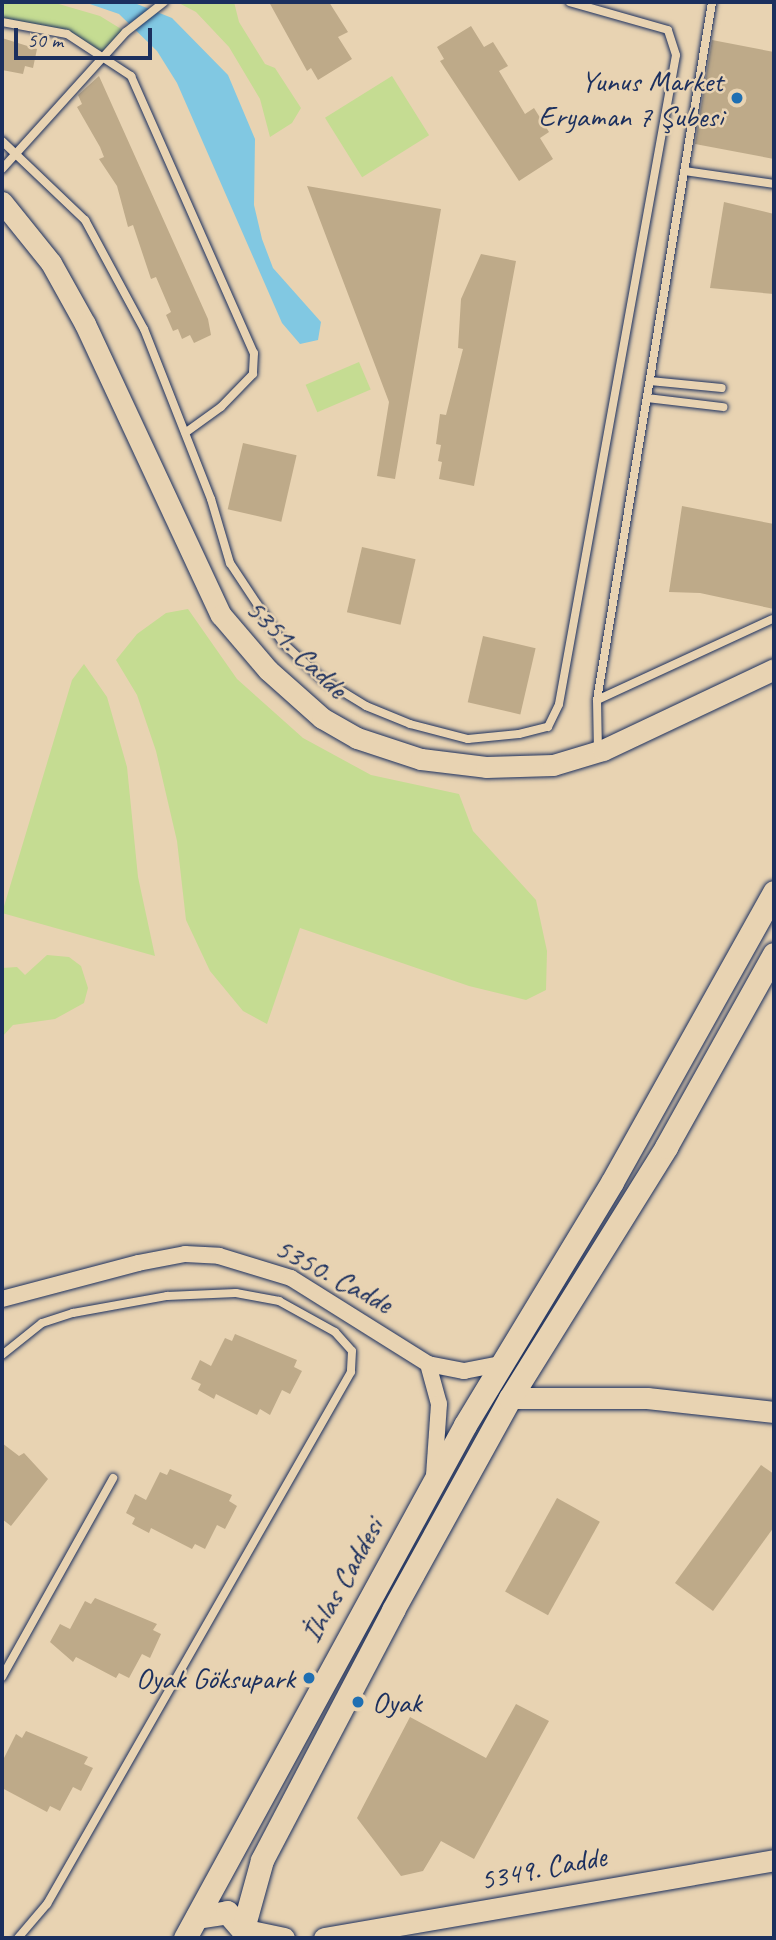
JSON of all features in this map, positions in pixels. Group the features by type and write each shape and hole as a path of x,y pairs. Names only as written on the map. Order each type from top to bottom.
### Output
{"main road":[{"name":"İhlas Caddesi","path":"189,1933 279,1757 433,1482 612,1182 774,892"},
{"name":"İhlas Caddesi","path":"246,1931 262,1860 293,1795 510,1398 666,1147 774,954"},
{"path":"189,1933 228,1912 246,1931"}],"street":[{"name":"5351. Cadde","path":"2,202 51,263 85,324 221,615 268,670 322,718 357,738 421,759 486,767 553,765 598,752 774,669"},
{"name":"5350. Cadde","path":"2,1299 138,1263 185,1254 219,1256 291,1278 428,1364 464,1371 505,1358"},
{"path":"428,1364 439,1404 433,1482"},
{"path":"510,1398 647,1398 774,1412"},
{"name":"5349. Cadde","path":"324,1938 774,1859"},
{"path":"246,1931 284,1938"}],"lane":[{"path":"2,141 85,220 144,329 185,433 230,563 249,598 283,643 322,679 366,706 468,739 548,727 559,704 676,55 668,30 570,2"},
{"path":"598,752 597,700 712,2"},
{"path":"2,169 15,151 103,57 131,28 161,4"},
{"path":"2,22 67,34 131,76 254,353 253,374 221,407 185,433"},
{"path":"685,171 774,184"},
{"path":"650,381 722,388"},
{"path":"647,398 723,407"},
{"path":"597,700 772,619"},
{"path":"2,1354 42,1323 73,1313 167,1296 236,1293 279,1301 335,1332 352,1351 351,1372 47,1904 18,1938"},
{"path":"2,1677 113,1478"}],"green space":[{"path":"2,2 52,2 100,16 126,32 103,57 67,34 2,22"},
{"path":"177,2 234,2 239,22 265,64 275,68 301,108 292,123 270,137 260,99 229,47 196,12"},
{"path":"392,76 429,135 362,177 325,118"},
{"path":"359,362 371,390 317,412 306,385"},
{"path":"188,609 237,679 303,738 371,775 459,794 473,831 536,900 547,951 546,990 526,1000 469,986 300,928 267,1024 243,1011 210,971 186,920 177,841 156,751 137,695 116,660 137,634 166,613"},
{"path":"84,664 107,697 127,767 138,877 155,956 2,913 72,680"},
{"path":"47,955 69,957 81,966 88,988 84,1003 55,1019 13,1025 2,1037 2,968 17,967 25,975"}],"water":[{"path":"84,2 132,2 172,18 228,75 255,139 254,205 262,239 273,268 321,322 318,340 300,344 282,323 177,83 157,51 119,14"}],"building":[{"path":"269,2 329,2 348,32 338,37 352,59 318,80 311,68 307,71"},
{"path":"471,26 484,47 493,42 508,66 499,71 525,114 534,108 549,132 540,138 553,159 519,181 440,61 444,59 437,47"},
{"path":"2,38 37,49 33,68 25,66 23,74 2,70"},
{"name":"Yunus Market Eryaman 7 Şubesi","path":"712,40 774,52 774,159 695,144"},
{"path":"99,76 208,319 211,335 194,343 190,335 182,339 178,329 173,331 166,315 171,312 156,277 151,279 133,225 128,227 117,186 99,159 104,157 100,147 77,107 82,104 78,95"},
{"path":"307,186 441,209 395,479 377,476 389,402"},
{"path":"724,202 774,214 774,294 710,288"},
{"path":"481,254 516,261 474,486 439,479 441,445 436,444 440,414 446,415 463,349 458,348 461,299"},
{"path":"243,443 297,455 281,522 228,509"},
{"path":"682,506 774,524 774,609 700,593 669,592"},
{"path":"362,547 416,559 401,625 347,612"},
{"path":"483,636 536,648 520,714 468,702"},
{"path":"235,1334 297,1360 294,1367 302,1371 290,1394 282,1390 270,1415 260,1409 257,1415 216,1394 214,1399 198,1390 201,1384 191,1379 200,1360 211,1366 225,1338 232,1341"},
{"path":"2,1443 19,1456 24,1453 48,1479 11,1526 2,1519"},
{"path":"761,1465 774,1474 774,1527 713,1611 675,1583"},
{"path":"170,1469 232,1495 229,1501 237,1506 225,1529 217,1525 205,1549 195,1544 192,1549 151,1528 149,1533 132,1524 135,1518 126,1513 135,1494 146,1500 160,1472 167,1475"},
{"path":"557,1498 600,1522 548,1615 505,1592"},
{"path":"95,1598 157,1624 153,1630 161,1634 150,1658 142,1654 129,1678 119,1673 116,1678 76,1657 73,1662 50,1642 60,1624 70,1629 85,1601 91,1604"},
{"path":"516,1704 549,1721 474,1859 441,1841 423,1871 401,1876 357,1818 410,1717 486,1758"},
{"path":"26,1731 88,1757 84,1764 93,1768 81,1791 73,1787 60,1811 50,1806 47,1812 2,1788 2,1762 16,1734 22,1738"}],"place":[{"name":"Yunus Market Eryaman 7 Şubesi","path":"737,98"},
{"name":"Oyak Göksupark","path":"309,1678"},
{"name":"Oyak","path":"358,1702"}]}
